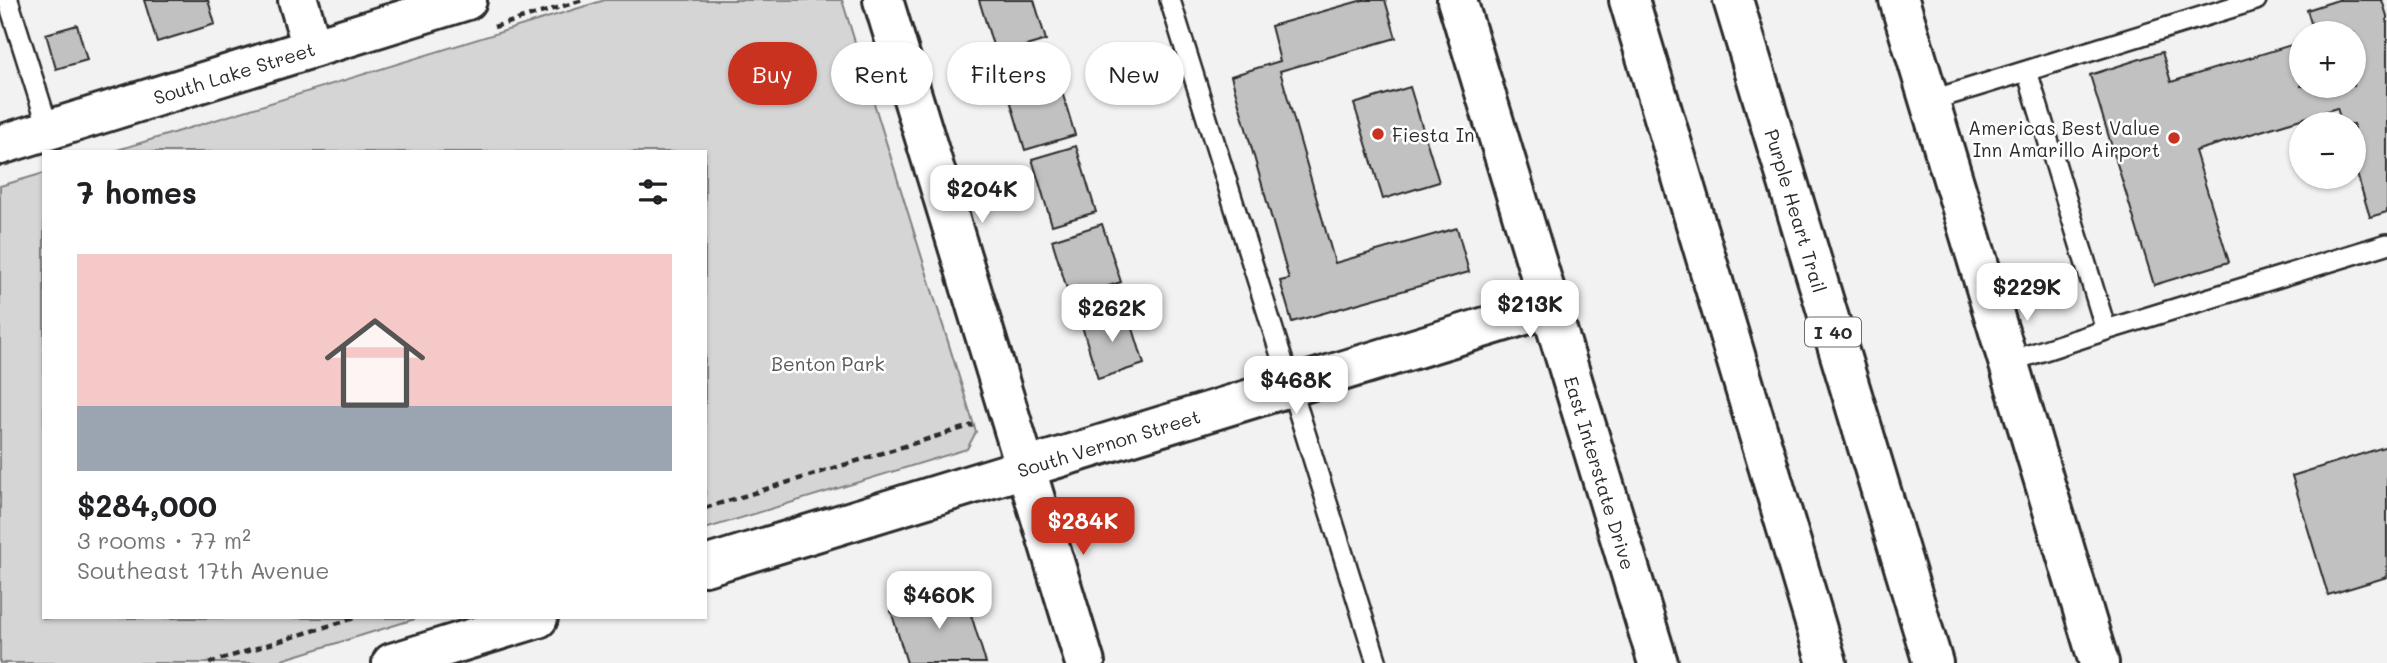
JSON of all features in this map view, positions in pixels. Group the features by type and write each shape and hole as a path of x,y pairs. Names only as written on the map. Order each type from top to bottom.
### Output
{"main road":[{"path":"298,0 312,47"},
{"name":"South Lake Street","path":"0,145 467,0"},
{"path":"883,0 1084,663"},
{"name":"East Interstate Drive","path":"1457,0 1658,663"},
{"path":"1629,0 1826,663"},
{"name":"Purple Heart Trail","path":"1733,0 1933,663"},
{"path":"1899,0 2099,663"},
{"name":"South Vernon Street","path":"707,565 1551,307"},
{"path":"392,663 496,648 537,619"}],"lane":[{"path":"8,0 49,130"},
{"path":"1170,0 1377,663"},
{"path":"1929,101 2256,0"},
{"path":"2027,71 2106,330"},
{"path":"2008,362 2387,244"}],"path":[{"path":"707,507 981,422"},
{"path":"209,663 351,619"}],"green space":[{"name":"Benton Park","path":"605,0 842,0 855,42 831,42 831,105 875,105 976,432 967,449 707,528 707,150 118,150"},
{"path":"42,174 42,619 415,619 272,663 0,663 0,186"}],"building":[{"path":"144,0 208,0 215,24 157,42"},
{"path":"979,0 1034,0 1046,40 992,42"},
{"path":"1363,0 1385,0 1396,38 1280,71 1335,263 1457,228 1469,272 1292,322 1280,281 1289,279 1231,76 1280,61 1271,26"},
{"name":"Americas Best Value Inn Amarillo Airport","path":"2338,0 2382,0 2387,16 2387,212 2370,217 2362,189 2366,189 2366,112 2338,112 2337,108 2324,112 2289,112 2289,123 2195,151 2229,262 2154,285 2090,75 2162,52 2171,82 2289,46 2289,98 2366,98 2366,21 2310,21 2307,10"},
{"path":"77,25 87,60 56,69 46,34"},
{"path":"1410,87 1439,182 1383,199 1354,104"},
{"path":"1012,105 1066,105 1075,135 1025,150"},
{"path":"1076,146 1096,212 1052,225 1032,159"},
{"path":"1102,224 1121,282 1070,299 1052,240"},
{"path":"1127,309 1144,364 1098,379 1081,323"},
{"path":"2387,446 2387,577 2328,595 2292,476"},
{"path":"963,589 986,663 907,663 891,611"}],"place":[{"name":"Fiesta In","path":"1378,134"},
{"name":"Americas Best Value Inn Amarillo Airport","path":"2174,138"}]}
